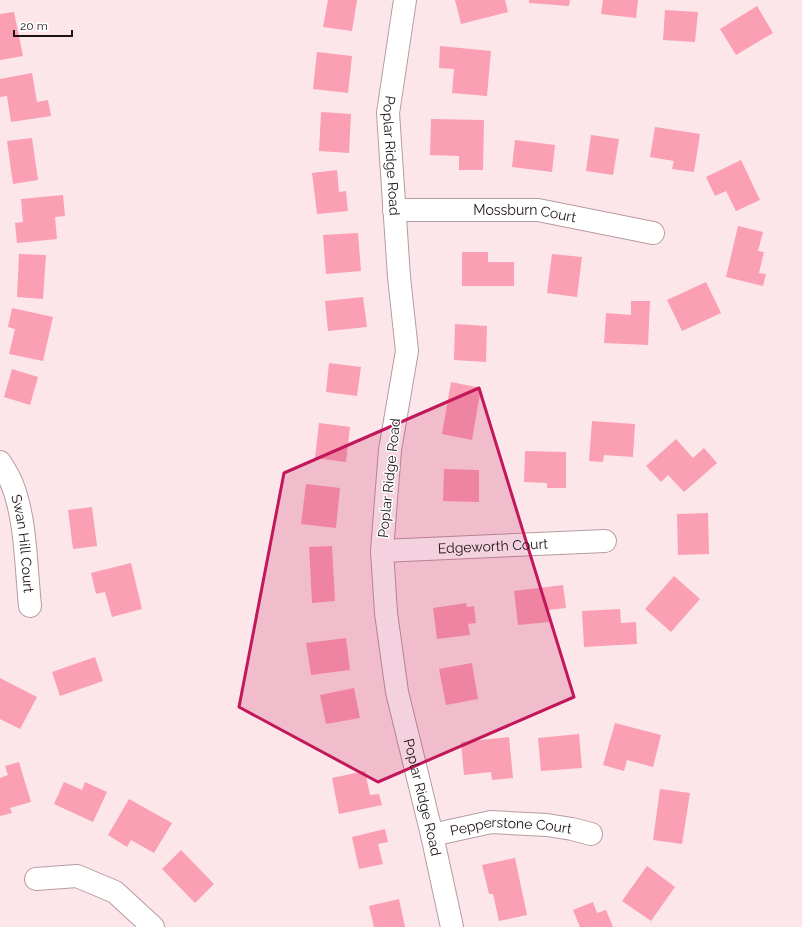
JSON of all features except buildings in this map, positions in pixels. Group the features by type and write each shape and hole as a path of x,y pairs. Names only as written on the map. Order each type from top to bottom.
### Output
{"street":[{"name":"Poplar Ridge Road","path":"405,0 388,112 399,277 408,351 390,450 382,551 386,613 397,692 432,835 452,927"},
{"name":"Mossburn Court","path":"394,210 538,210 653,233"},
{"name":"Swan Hill Court","path":"0,462 12,484 19,510 30,606"},
{"name":"Edgeworth Court","path":"382,551 605,541"},
{"name":"Pepperstone Court","path":"432,835 491,822 547,825 591,834"},
{"path":"36,879 77,876 115,892 153,927"}],"highlighted area":[{"path":"479,388 574,697 378,782 239,707 284,473"}]}
